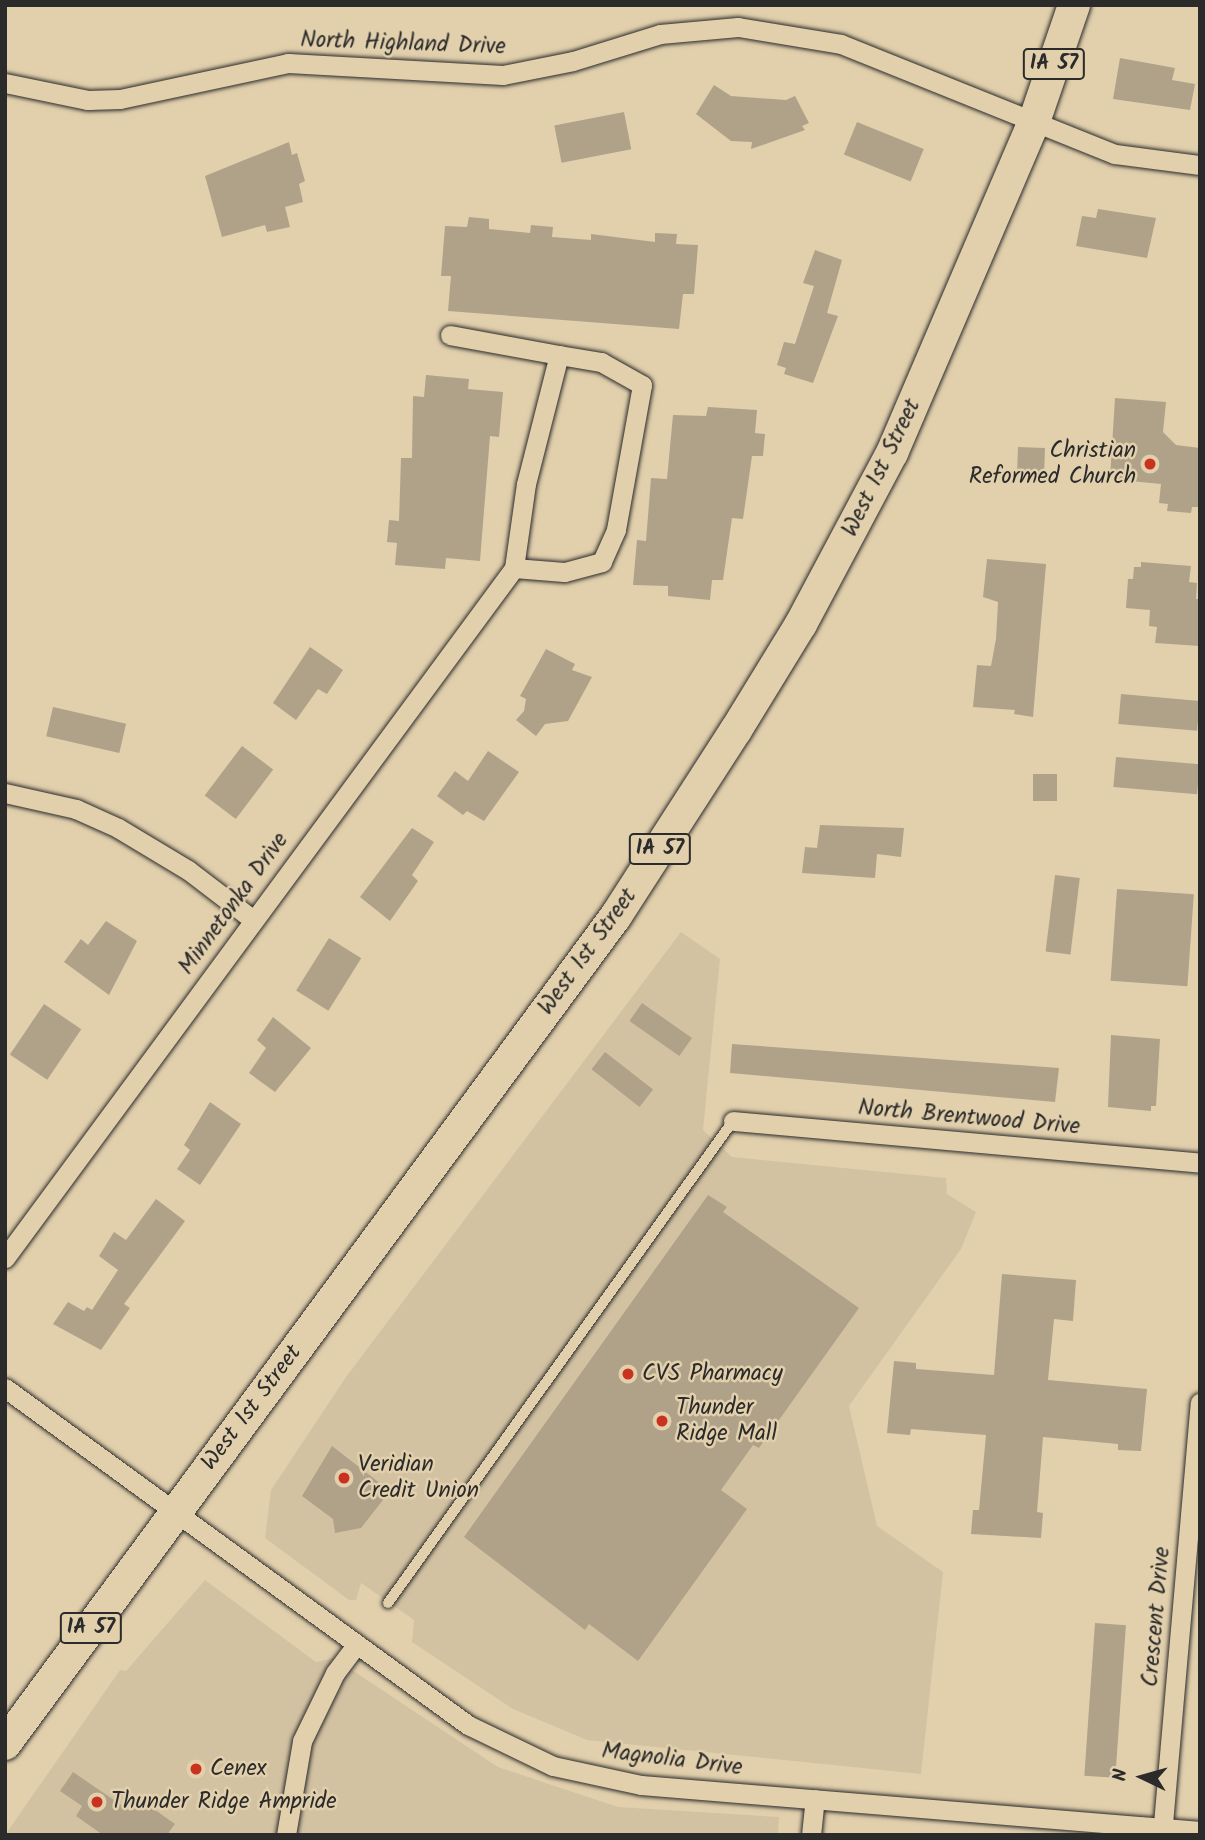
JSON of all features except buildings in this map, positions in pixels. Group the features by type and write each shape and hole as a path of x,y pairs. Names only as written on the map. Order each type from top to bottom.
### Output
{"main road":[{"name":"West 1st Street","path":"5,1745 616,916 736,730 801,624 892,453 1034,122 1074,5"}],"street":[{"name":"North Highland Drive","path":"5,83 88,100 120,99 288,63 503,75 573,61 660,33 738,27 841,44 1115,154 1200,165"},
{"path":"450,335 601,362 642,385 631,465 616,530 602,562 564,572 510,574 526,484 559,355"},
{"name":"Minnetonka Drive","path":"5,1258 252,919 510,574"},
{"path":"5,793 76,809 118,828 188,870 252,919"},
{"name":"North Brentwood Drive","path":"733,1121 1200,1163"},
{"name":"Magnolia Drive","path":"5,1388 468,1725 553,1766 641,1785 1162,1831 1200,1831"},
{"name":"Crescent Drive","path":"1162,1831 1196,1502 1200,1403"},
{"path":"286,1835 302,1741 335,1673 357,1644"},
{"path":"811,1835 815,1799"}],"lane":[{"path":"388,1603 733,1121"}],"shaded area":[{"path":"681,932 720,959 703,1130 732,1157 946,1178 947,1194 976,1212 961,1249 849,1406 877,1526 943,1572 921,1774 587,1740 513,1709 412,1642 414,1620 361,1583 356,1600 349,1600 265,1538 271,1490 346,1377"},
{"path":"205,1580 316,1662 334,1658 498,1767 618,1807 779,1817 778,1835 5,1835 120,1670 126,1671"}],"place":[{"name":"Christian Reformed Church","path":"1150,464"},
{"name":"CVS Pharmacy","path":"628,1374"},
{"name":"Thunder Ridge Mall","path":"662,1421"},
{"name":"Veridian Credit Union","path":"344,1478"},
{"name":"Cenex","path":"196,1769"},
{"name":"Thunder Ridge Ampride","path":"97,1802"}]}
